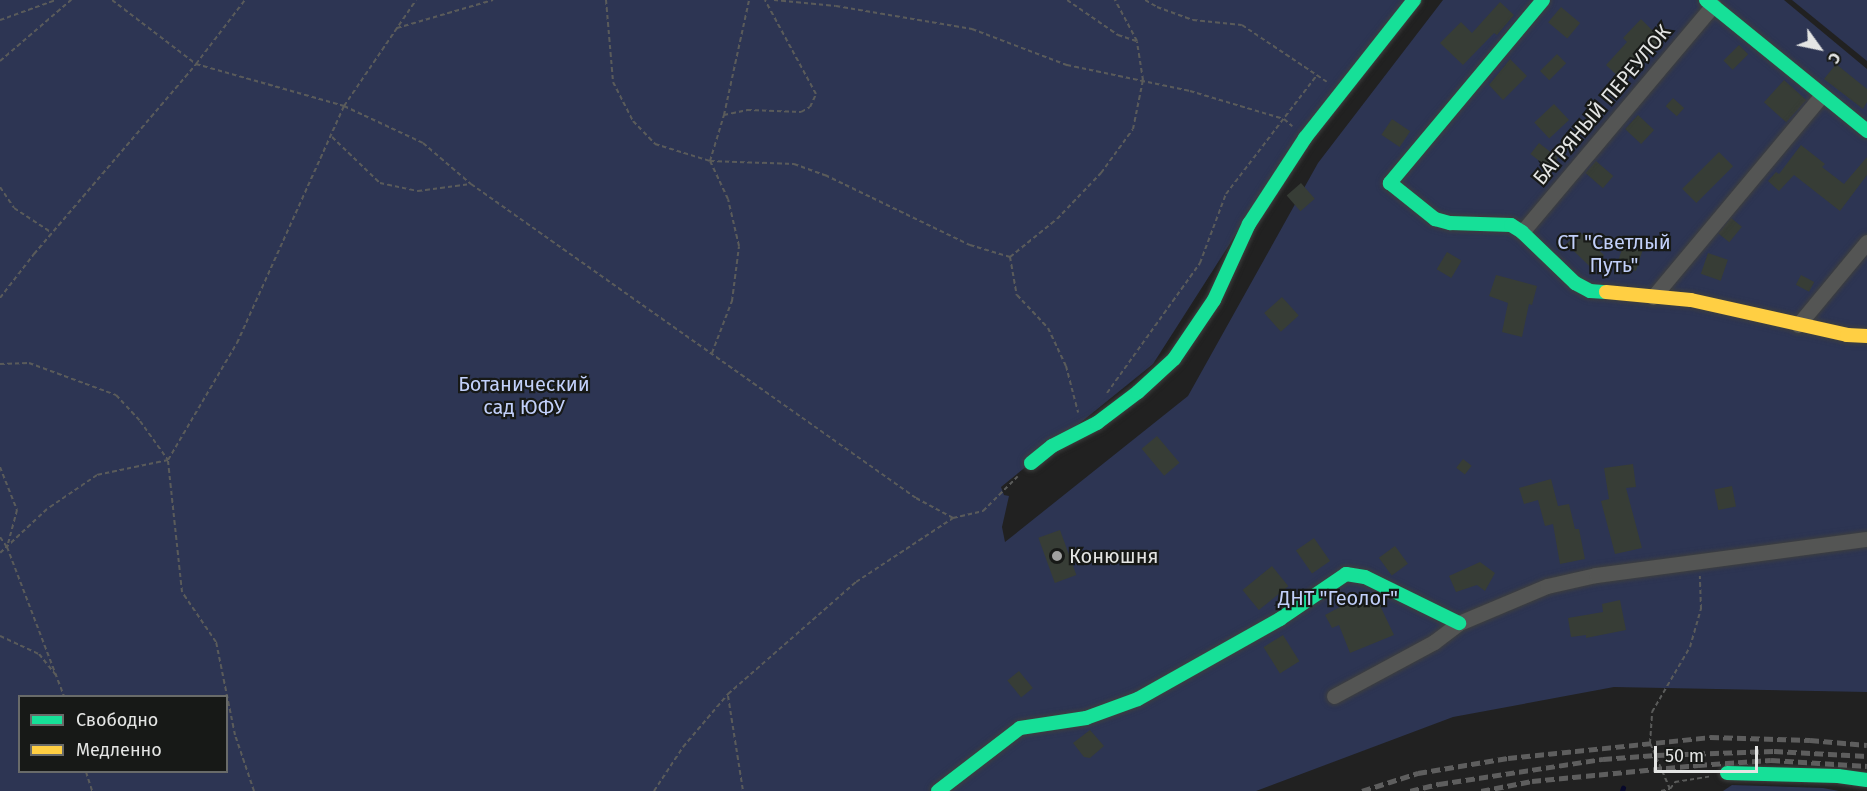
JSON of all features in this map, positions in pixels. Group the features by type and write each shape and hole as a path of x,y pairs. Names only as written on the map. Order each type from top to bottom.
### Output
{"street":[{"path":"1031,463 1052,446 1097,423 1138,392 1174,359 1214,300 1249,224 1305,138 1414,0"},
{"path":"1543,0 1390,183 1435,219 1450,223 1511,225 1522,232 1575,284 1590,291 1690,300 1847,335 1867,336"},
{"path":"1710,3 1867,131"},
{"name":"БАГРЯНЫЙ ПЕРЕУЛОК","path":"1522,232 1710,3"},
{"path":"1653,297 1822,95"},
{"path":"1798,325 1867,242"},
{"path":"1334,696 1434,642 1459,623 1547,586 1596,575 1867,539"},
{"path":"938,791 1020,729 1086,718 1138,699 1280,619 1346,574 1365,576 1459,623"},
{"path":"1727,773 1838,776 1867,780"}],"path":[{"path":"0,20 56,0"},
{"path":"0,60 70,0"},
{"path":"112,0 196,64 344,106 423,143 471,184 916,498 953,518"},
{"path":"0,298 52,233 196,64 245,0"},
{"path":"0,554 47,509 97,475 168,460 237,343 344,106 416,0"},
{"path":"397,28 493,0"},
{"path":"606,0 613,82 633,121 655,144 710,161 794,164 825,175 970,245 1010,257"},
{"path":"712,353 732,301 740,246 728,199 710,161 724,115 749,0"},
{"path":"724,115 747,110 801,112 810,107 816,94 765,0"},
{"path":"774,0 836,6 972,29 1067,65 1143,80 1284,119 1305,138"},
{"path":"1067,0 1118,35 1137,41"},
{"path":"1010,257 1057,219 1101,173 1133,129 1143,80 1137,41 1115,0"},
{"path":"1102,401 1200,263 1226,194 1317,75 1242,25 1193,20 1144,0"},
{"path":"331,136 380,183 418,191 471,184"},
{"path":"0,187 14,208 52,233"},
{"path":"1010,257 1017,296 1048,328 1066,366 1083,431"},
{"path":"0,364 29,363 116,395 140,421 168,460 182,592 216,642 227,695"},
{"path":"654,791 683,747 728,694 856,582 953,518 983,511 1031,463"},
{"path":"0,467 17,510 7,547"},
{"path":"0,537 7,547 64,695"},
{"path":"1670,789 1650,743 1652,712 1690,647 1701,609 1700,561"},
{"path":"0,636 39,654 58,678"},
{"path":"728,694 743,791"},
{"path":"228,701 235,735 254,791"},
{"path":"87,773 92,791"},
{"path":"1661,791 1670,789 1675,783 1727,773"}],"green space":[{"name":"Ботанический сад ЮФУ","path":"0,0 1406,0 1293,145 1153,364 1001,487 1004,495 1009,496 1002,527 1005,542 1188,396 1318,163 1443,0 1784,0 1867,69 1867,692 1614,687 1453,717 1256,791 0,791"},
{"path":"1792,0 1867,0 1867,61"},
{"path":"1732,785 1823,788 1839,791 1723,791"}],"building":[{"path":"1500,2 1514,15 1497,35 1494,33 1463,65 1440,43 1461,22 1472,33"},
{"path":"1561,7 1580,23 1567,38 1548,22"},
{"path":"1641,19 1661,39 1624,82 1606,65 1627,42 1623,38"},
{"path":"1739,45 1748,54 1733,70 1723,61"},
{"path":"1557,54 1566,63 1549,80 1540,71"},
{"path":"1510,59 1527,76 1503,100 1489,85"},
{"path":"1836,64 1867,89 1867,102 1863,109 1824,79"},
{"path":"1784,80 1806,100 1786,122 1764,102"},
{"path":"1673,98 1684,108 1677,116 1666,106"},
{"path":"1554,104 1569,120 1549,139 1534,122"},
{"path":"1638,115 1654,130 1641,144 1625,129"},
{"path":"1392,119 1410,131 1400,147 1381,135"},
{"path":"1539,143 1558,158 1549,169 1530,154"},
{"path":"1801,145 1825,164 1822,167 1844,184 1867,157 1867,175 1840,211 1794,175 1779,191 1768,181 1776,172 1779,174"},
{"path":"1719,152 1733,166 1696,203 1682,189"},
{"path":"1596,161 1613,176 1603,188 1586,173"},
{"path":"1301,183 1315,199 1300,211 1287,195"},
{"path":"1731,218 1742,227 1729,242 1718,234"},
{"path":"1579,231 1604,255 1592,268 1566,244"},
{"path":"1624,243 1643,249 1636,271 1617,265"},
{"path":"1447,252 1462,261 1451,278 1437,269"},
{"path":"1708,253 1728,260 1721,281 1701,274"},
{"path":"1496,275 1537,286 1532,305 1529,304 1522,337 1502,332 1508,303 1489,296"},
{"path":"1801,275 1814,282 1809,292 1796,285"},
{"path":"1282,297 1299,316 1281,332 1264,313"},
{"path":"1157,436 1179,463 1164,476 1142,449"},
{"path":"1463,459 1472,466 1465,474 1456,468"},
{"path":"1633,464 1636,487 1626,488 1642,548 1615,554 1601,501 1609,499 1604,468"},
{"path":"1551,479 1558,506 1569,504 1575,529 1579,529 1585,559 1560,564 1553,524 1545,526 1538,500 1524,504 1519,488"},
{"path":"1732,486 1736,507 1718,510 1714,489"},
{"name":"Конюшня","path":"1060,530 1076,575 1055,583 1038,538"},
{"path":"1314,538 1330,561 1312,574 1296,551"},
{"path":"1395,546 1408,564 1392,576 1379,558"},
{"path":"1480,562 1495,573 1485,591 1477,585 1456,592 1449,576"},
{"path":"1272,566 1288,586 1259,610 1242,590"},
{"path":"1368,592 1376,597 1394,635 1350,653 1339,625 1332,628 1325,615"},
{"path":"1620,600 1626,630 1586,638 1586,635 1571,637 1568,618 1603,612 1602,604"},
{"path":"1283,635 1299,661 1280,673 1263,647"},
{"path":"1019,671 1033,688 1021,698 1007,680"},
{"path":"1090,730 1104,746 1090,758 1084,757 1073,743"}],"railway":[{"path":"1362,791 1418,773 1508,758 1710,737 1810,740 1867,745"},
{"path":"1410,791 1439,784 1603,759 1774,751 1867,756"},
{"path":"1481,791 1532,781 1771,760 1867,766"}],"traffic: fast":[{"path":"1031,463 1052,446 1097,423 1138,392 1174,359 1214,300 1249,224 1305,138 1414,0"},
{"path":"1543,0 1390,183 1435,219 1450,223 1511,225 1522,232 1575,283 1590,291 1606,292"},
{"path":"1706,0 1867,131"},
{"path":"938,791 1020,728 1086,718 1138,699 1280,619 1346,574 1365,577 1459,623"},
{"path":"1727,773 1838,776 1867,780"}],"traffic: slow":[{"path":"1606,292 1691,300 1847,335 1867,336"}],"place":[{"name":"Конюшня","path":"1057,556"}],"park label":[{"name":"СТ \"Светлый Путь\"","path":"1614,254"},
{"name":"ДНТ \"Геолог\"","path":"1338,598"}]}
